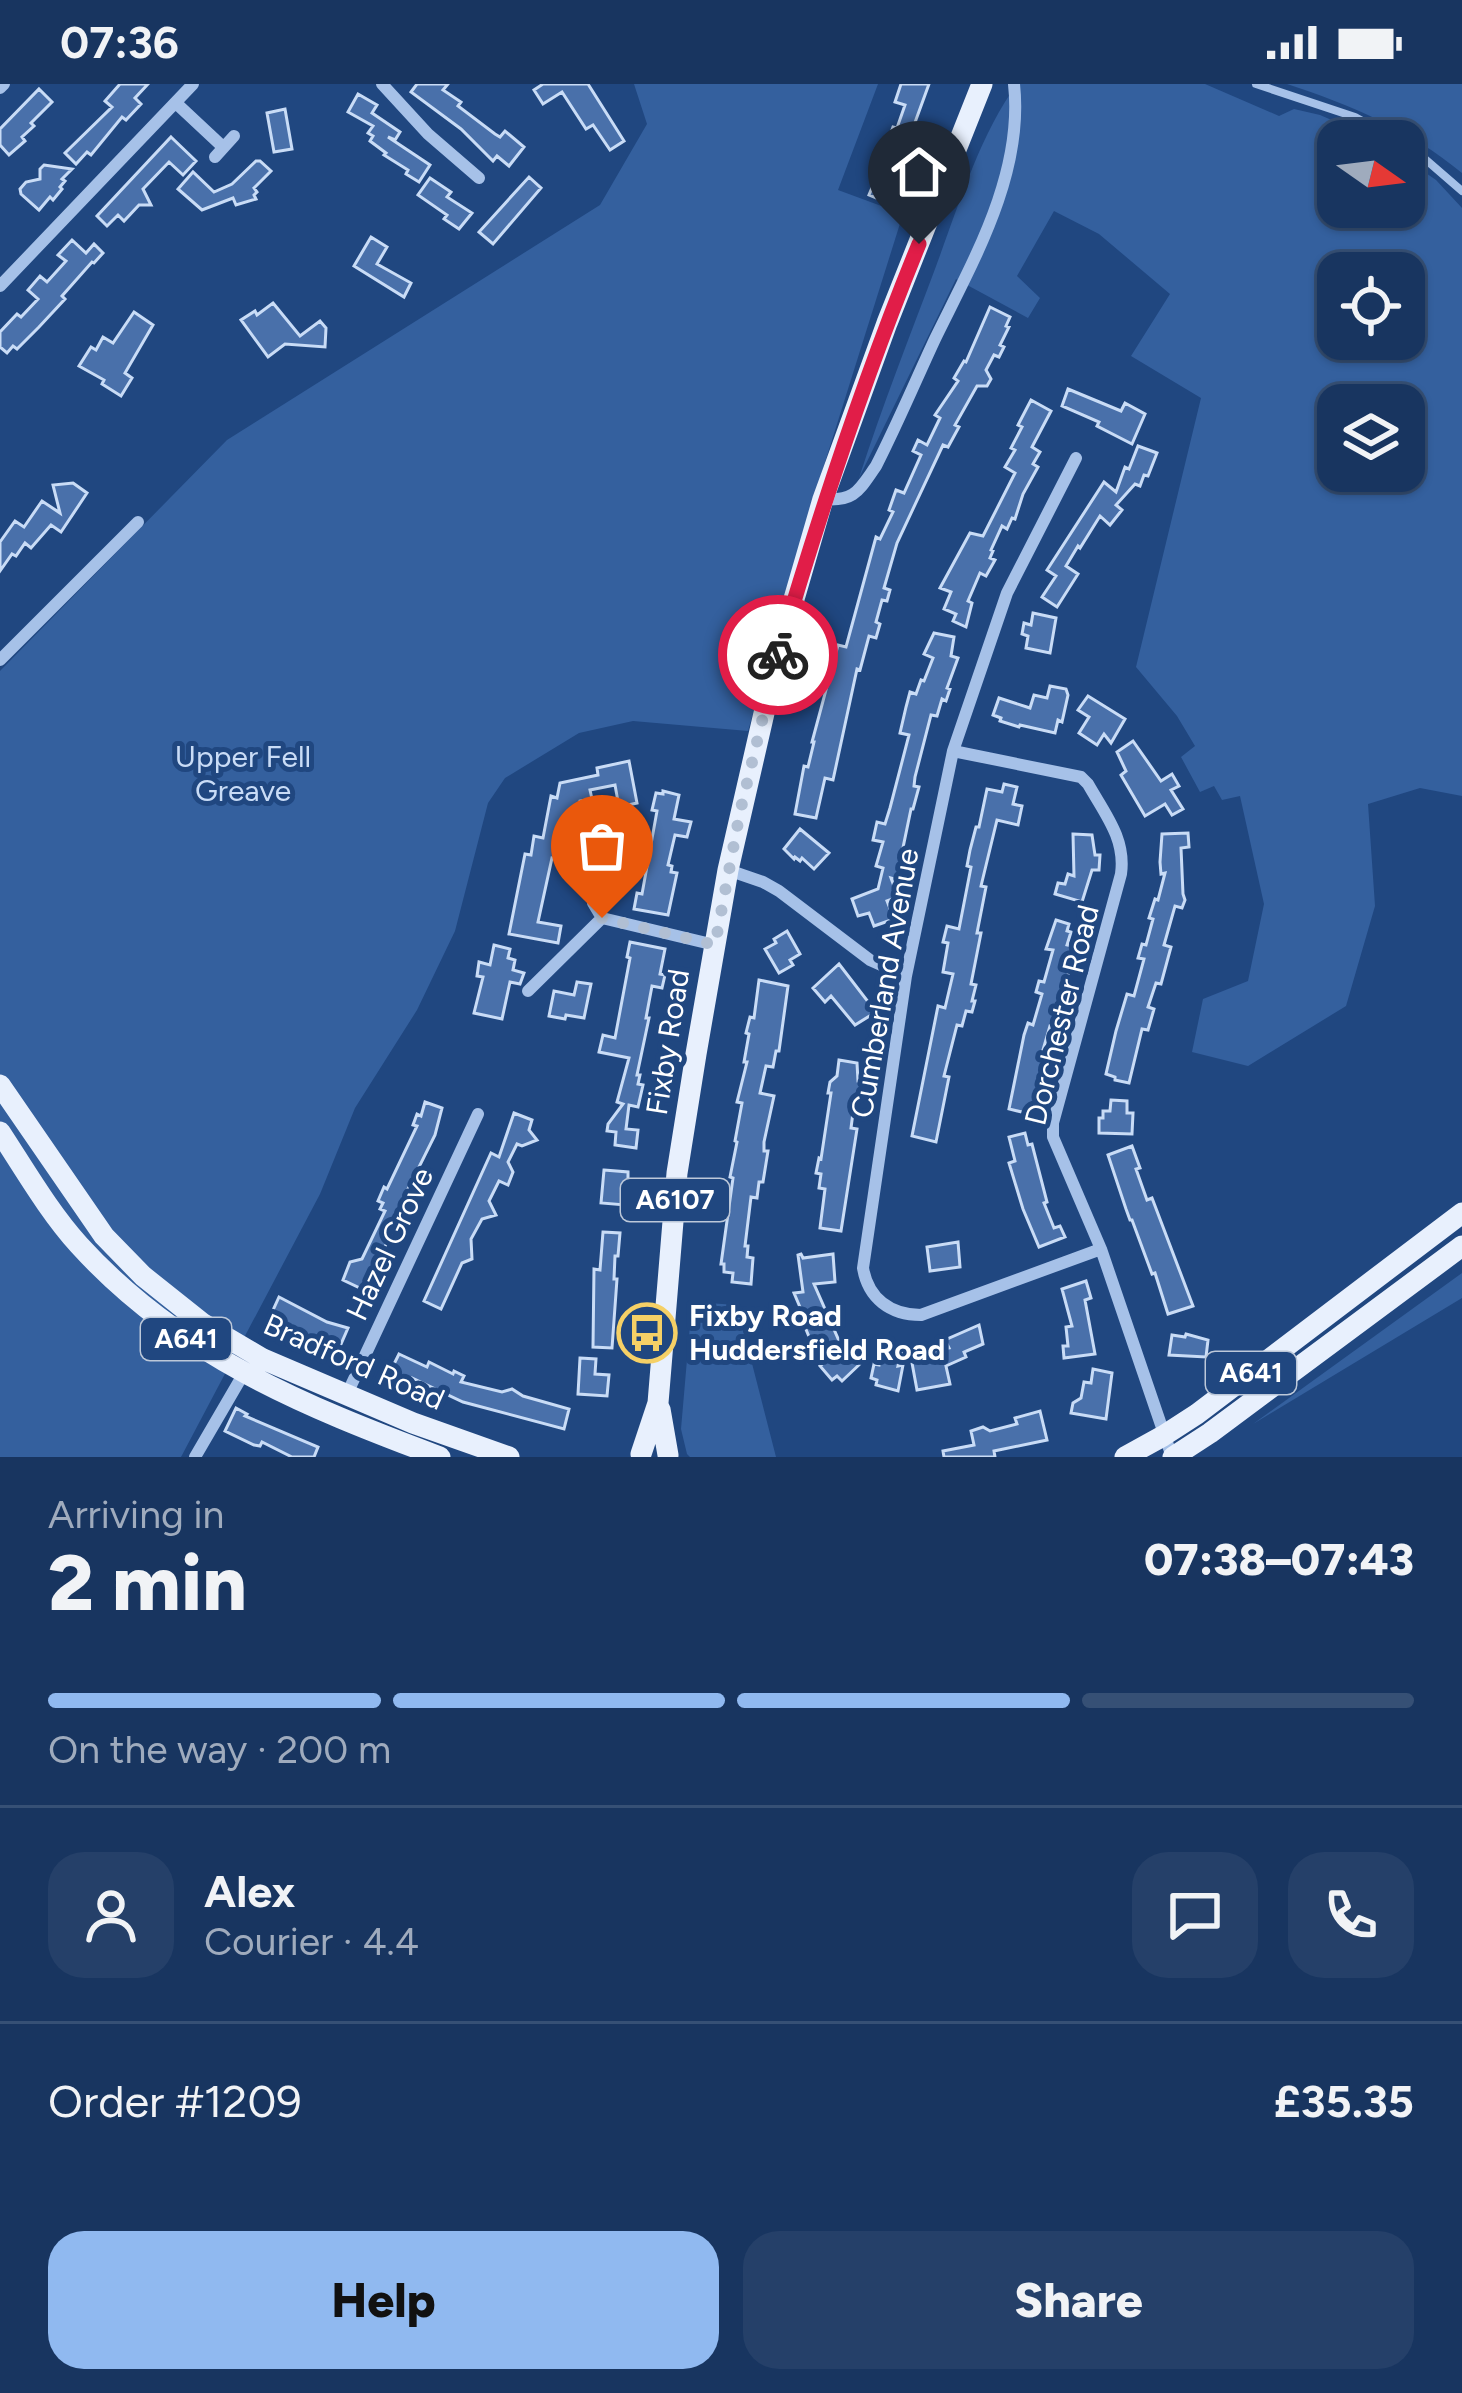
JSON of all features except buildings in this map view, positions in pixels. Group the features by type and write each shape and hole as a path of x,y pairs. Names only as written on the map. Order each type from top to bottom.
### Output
{"main road":[{"name":"Fixby Road","path":"670,1456 658,1403 677,1173 728,870 776,662 824,499 886,323 982,84"},
{"name":"Bradford Road","path":"0,1085 90,1217 143,1276 202,1323 263,1358 509,1457"},
{"name":"Bradford Road","path":"0,1132 78,1244 182,1336 244,1373 329,1414 440,1457"},
{"name":"A641","path":"1170,1450 1462,1213"},
{"name":"A641","path":"1125,1457 1170,1450 1210,1433 1462,1246"},
{"name":"Fixby Road","path":"636,1455 658,1403"},
{"path":"636,1455 670,1456"}],"street":[{"path":"0,286 193,84"},
{"path":"382,84 428,134 479,178"},
{"path":"824,499 855,496 876,466 976,256 1010,153 1017,112 1014,84"},
{"path":"177,104 224,146"},
{"name":"Cumberland Avenue","path":"1076,458 1000,610 953,751 906,976 864,1258 865,1278 881,1303 900,1313 921,1315 1101,1249"},
{"path":"0,660 138,522"},
{"name":"Dorchester Road","path":"953,751 1081,777 1121,842 1121,874 1053,1137 1101,1249 1170,1450"},
{"path":"607,821 593,902 602,918 715,945"},
{"path":"728,870 764,882 871,960 906,976"},
{"path":"528,992 602,918"},
{"name":"Hazel Grove","path":"346,1394 478,1114"},
{"path":"195,1457 244,1373"}],"lane":[{"path":"1256,84 1359,120"},
{"path":"1425,159 1462,190"}],"green space":[{"name":"Upper Fell Greave","path":"634,84 878,84 838,190 903,214 748,731 633,721 579,733 505,778 488,803 455,931 417,1010 355,1108 320,1194 181,1457 0,1457 0,671 227,440 600,205 647,124"},
{"path":"1017,84 1205,84 1279,116 1294,109 1332,120 1317,120 1317,228 1425,228 1425,172 1462,208 1462,796 1420,788 1368,804 1375,906 1346,1006 1248,1066 1192,1052 1203,999 1248,981 1264,904 1240,796 1222,800 1214,786 1200,792 1181,757 1195,746 1136,667 1201,398 1131,356 1170,294 1099,234 1054,211 1017,276 1040,298 1028,318 956,279 859,478 981,149"},
{"path":"1287,84 1462,84 1462,173 1425,146 1425,120 1379,120"},
{"path":"1462,1273 1462,1298 1253,1424"},
{"path":"692,1302 737,1305 776,1457 687,1454 681,1429"}],"way so far":[{"path":"602,918 715,945 740,812 778,655"}],"place":[{"name":"Fixby Road Huddersfield Road","path":"647,1333"}],"route":[{"path":"778,655 824,499 919,244"}]}
